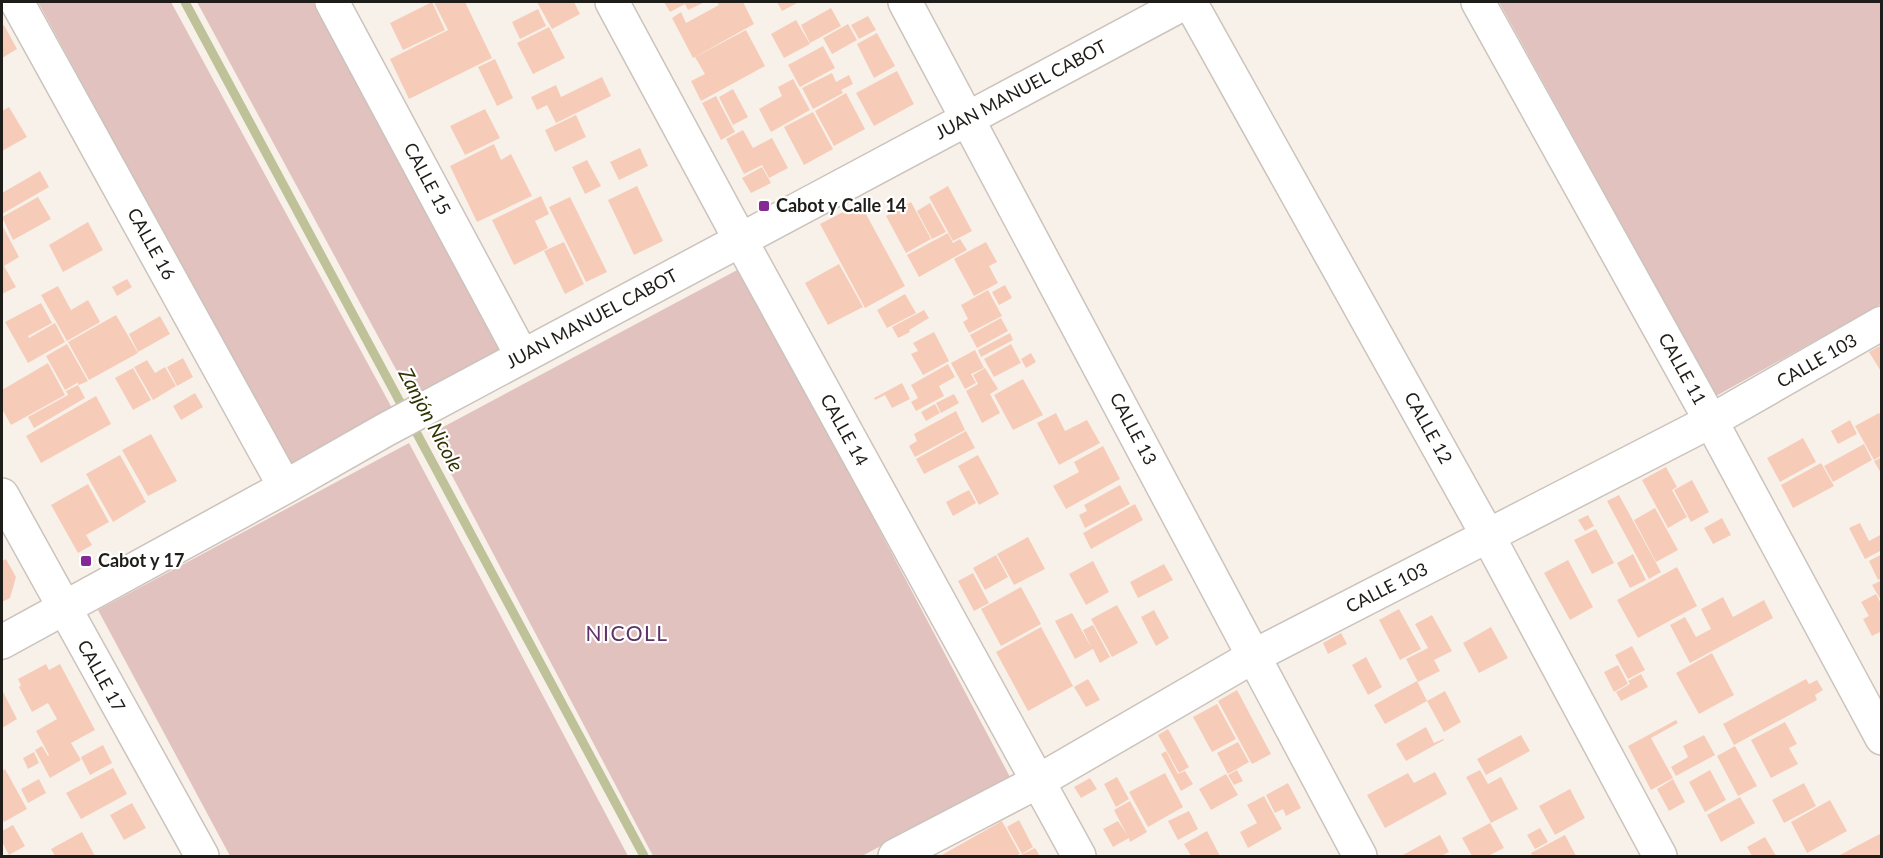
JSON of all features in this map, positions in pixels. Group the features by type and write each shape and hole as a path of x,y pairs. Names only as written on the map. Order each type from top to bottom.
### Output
{"street":[{"name":"CALLE 16","path":"17,2 285,487"},
{"name":"CALLE 15","path":"332,2 522,356"},
{"name":"CALLE 14","path":"612,2 1079,856"},
{"name":"CALLE 13","path":"905,2 1360,856"},
{"name":"JUAN MANUEL CABOT","path":"2,642 385,430 1186,2"},
{"name":"CALLE 12","path":"1191,2 1488,536 1660,856"},
{"name":"CALLE 11","path":"1478,2 1711,421 1881,738"},
{"name":"CALLE 103","path":"895,856 1037,782 1254,656 1711,421 1881,323"},
{"name":"CALLE 17","path":"2,495 202,856"}],"shaded area":[{"path":"38,2 171,2 392,408 289,465"},
{"path":"197,2 313,2 501,350 412,399"},
{"path":"1499,2 1881,2 1881,304 1716,396"},
{"path":"741,268 1010,777 862,856 653,856 430,434"},
{"path":"409,443 628,856 230,856 98,610"}],"building":[{"path":"432,2 445,30 403,50 390,23"},
{"path":"434,2 465,2 492,58 409,99 390,59 448,30"},
{"path":"537,2 574,2 580,14 552,29"},
{"path":"664,2 705,2 688,10 685,4 670,12"},
{"path":"717,2 743,2 754,24 693,58 672,18 681,12 686,23 719,5"},
{"path":"777,2 799,2 782,11"},
{"path":"831,8 841,26 810,43 801,25"},
{"path":"538,9 546,26 520,39 512,22"},
{"path":"868,16 876,30 859,39 851,25"},
{"path":"796,20 810,44 784,58 771,34"},
{"path":"848,24 857,40 832,54 823,38"},
{"path":"4,25 17,49 2,58 2,26"},
{"path":"549,27 565,58 533,74 517,43"},
{"path":"746,30 765,66 701,101 691,81 705,74 695,57"},
{"path":"877,33 895,66 874,78 857,44"},
{"path":"823,46 835,68 800,87 788,65"},
{"path":"495,59 513,98 497,106 478,67"},
{"path":"897,71 914,104 874,126 856,93"},
{"path":"832,73 836,82 849,75 853,84 841,90 843,93 813,109 802,88"},
{"path":"602,77 611,96 556,123 547,105 537,110 531,97 556,85 561,97"},
{"path":"793,79 810,110 771,132 759,109 782,96 778,87"},
{"path":"733,89 748,117 733,125 719,97"},
{"path":"846,93 865,129 834,146 815,111"},
{"path":"716,96 735,132 721,140 702,103"},
{"path":"9,107 27,137 2,151 2,111"},
{"path":"485,109 500,138 465,155 450,126"},
{"path":"813,112 833,149 804,165 784,127"},
{"path":"576,115 586,137 555,152 545,130"},
{"path":"743,130 753,148 772,138 788,168 769,178 762,165 744,174 726,139"},
{"path":"494,144 501,160 511,154 532,196 477,222 450,166"},
{"path":"640,148 648,166 619,180 610,162"},
{"path":"587,160 601,186 585,194 572,167"},
{"path":"762,167 771,183 751,193 742,178"},
{"path":"40,171 49,187 2,214 2,193"},
{"path":"637,186 663,241 634,255 608,200"},
{"path":"948,186 972,231 953,241 929,197"},
{"path":"541,196 549,214 535,221 548,248 514,265 492,220"},
{"path":"38,197 51,219 13,240 2,217"},
{"path":"570,197 607,272 586,282 549,207"},
{"path":"911,202 931,239 906,253 886,216"},
{"path":"860,203 905,286 865,308 820,224"},
{"path":"930,203 946,232 932,239 917,211"},
{"path":"88,222 103,250 63,272 49,245"},
{"path":"2,225 19,257 4,266 16,287 2,294"},
{"path":"948,233 953,243 960,239 967,250 919,277 907,255"},
{"path":"564,242 584,284 565,294 544,251"},
{"path":"986,242 997,262 989,266 998,283 974,296 954,259"},
{"path":"839,264 863,307 828,325 805,283"},
{"path":"127,279 132,287 117,296 112,287"},
{"path":"1005,285 1012,298 999,305 992,292"},
{"path":"58,286 71,310 88,300 100,322 67,341 41,295"},
{"path":"988,290 1002,316 969,333 963,322 968,319 961,305"},
{"path":"905,294 916,313 887,328 877,310"},
{"path":"41,303 52,323 28,336 29,338 55,323 65,342 28,363 5,322"},
{"path":"924,310 929,318 898,338 892,327"},
{"path":"116,315 138,353 89,380 68,342"},
{"path":"160,316 170,334 138,352 129,334"},
{"path":"1001,318 1008,331 977,348 970,335"},
{"path":"934,332 949,361 923,375 911,354 918,351 913,343"},
{"path":"1010,333 1013,340 981,357 978,350"},
{"path":"67,344 88,381 79,385 76,381 77,383 65,390 46,356"},
{"path":"1011,344 1021,363 994,377 984,359"},
{"path":"1882,345 1882,373 1869,352"},
{"path":"975,350 984,368 971,374 976,383 965,389 951,363"},
{"path":"1031,353 1036,362 1026,368 1021,359"},
{"path":"183,358 193,377 177,386 167,367"},
{"path":"147,360 155,373 165,367 176,386 153,400 134,367"},
{"path":"48,363 65,395 11,425 2,409 2,390"},
{"path":"948,364 955,377 939,386 944,396 916,411 911,402 918,398 911,385"},
{"path":"133,368 151,400 133,410 115,378"},
{"path":"985,368 998,389 990,394 1000,413 982,423 966,391 978,384 973,375"},
{"path":"1023,379 1043,415 1013,430 994,395"},
{"path":"902,383 910,399 892,408 885,395 875,400 874,398"},
{"path":"78,385 85,398 34,428 28,417 68,395 66,391"},
{"path":"195,393 203,407 181,420 173,406"},
{"path":"954,394 959,403 941,413 936,403"},
{"path":"96,396 111,424 41,463 26,436"},
{"path":"935,404 940,413 926,421 921,412"},
{"path":"956,411 965,430 915,457 909,446 917,441 914,434"},
{"path":"1056,413 1065,431 1087,420 1100,443 1059,465 1037,423"},
{"path":"1879,413 1882,418 1882,455 1874,460 1855,426"},
{"path":"1850,420 1857,434 1838,444 1831,431"},
{"path":"966,431 975,448 924,474 916,459"},
{"path":"151,434 177,481 148,496 122,450"},
{"path":"1803,438 1816,462 1780,482 1767,458"},
{"path":"1864,444 1872,460 1833,482 1824,466"},
{"path":"1103,446 1120,479 1066,509 1053,486 1079,472 1074,462"},
{"path":"120,455 146,502 113,522 86,474"},
{"path":"978,455 999,494 979,505 958,466"},
{"path":"1882,457 1882,475 1874,461"},
{"path":"1821,463 1834,486 1793,508 1781,485"},
{"path":"1666,467 1677,487 1672,490 1687,517 1668,528 1642,480"},
{"path":"1692,480 1709,512 1691,522 1674,490"},
{"path":"88,484 109,522 86,535 92,545 78,553 51,505"},
{"path":"1120,485 1130,504 1085,528 1079,515 1087,511 1084,505"},
{"path":"969,490 976,503 953,516 946,502"},
{"path":"1619,495 1661,572 1649,579 1607,501"},
{"path":"1135,504 1143,520 1091,549 1083,533"},
{"path":"1655,508 1678,550 1656,562 1634,520"},
{"path":"1588,515 1594,526 1585,531 1578,520"},
{"path":"1722,518 1731,535 1713,544 1704,528"},
{"path":"1860,523 1869,541 1882,534 1882,550 1865,559 1849,528"},
{"path":"1596,529 1614,563 1592,574 1574,540"},
{"path":"1028,537 1045,569 1014,585 997,554"},
{"path":"1633,554 1646,580 1630,588 1617,563"},
{"path":"1882,554 1882,578 1878,580 1869,561"},
{"path":"996,555 1008,577 985,590 973,568"},
{"path":"6,559 16,577 10,598 2,602 2,561"},
{"path":"1568,560 1593,607 1570,620 1544,573"},
{"path":"1093,561 1109,592 1086,605 1069,574"},
{"path":"1164,564 1173,580 1138,598 1130,582"},
{"path":"1677,567 1697,606 1638,638 1617,600"},
{"path":"973,573 989,603 974,611 958,581"},
{"path":"1882,580 1882,602 1872,585"},
{"path":"1021,587 1041,624 1001,646 981,609"},
{"path":"1876,594 1882,605 1882,631 1872,636 1863,619 1869,616 1861,602"},
{"path":"1723,597 1733,617 1764,600 1773,618 1690,663 1670,625 1685,617 1696,637 1711,629 1701,609"},
{"path":"1117,605 1138,643 1112,657 1091,619"},
{"path":"1399,609 1421,649 1400,660 1379,620"},
{"path":"1154,610 1169,638 1156,646 1141,617"},
{"path":"1072,613 1091,647 1083,630 1093,625 1110,657 1100,663 1093,649 1075,659 1055,621"},
{"path":"1432,615 1452,651 1434,660 1440,671 1418,682 1406,659 1428,648 1415,624"},
{"path":"1041,627 1073,686 1028,711 996,652"},
{"path":"1491,627 1508,658 1479,673 1463,643"},
{"path":"1341,633 1347,644 1328,654 1323,643"},
{"path":"1632,646 1645,670 1628,679 1615,655"},
{"path":"1712,653 1734,695 1699,714 1676,673"},
{"path":"1366,657 1382,687 1368,695 1352,665"},
{"path":"46,664 49,670 60,664 95,730 71,743 81,760 50,778 35,750 42,746 49,755 36,731 57,719 48,703 32,712 19,687 21,685 18,679"},
{"path":"1618,665 1628,684 1614,692 1604,672"},
{"path":"1641,674 1648,687 1621,701 1616,692 1630,684 1628,681"},
{"path":"1088,679 1100,700 1086,707 1074,687"},
{"path":"1806,679 1809,684 1817,680 1823,690 1815,695 1817,700 1734,745 1723,724"},
{"path":"1417,681 1427,701 1385,724 1374,705"},
{"path":"2,690 17,719 2,728"},
{"path":"1237,690 1271,754 1252,764 1218,701"},
{"path":"1445,691 1461,722 1444,732 1427,701"},
{"path":"1217,704 1236,739 1212,752 1193,717"},
{"path":"1676,720 1678,723 1651,738 1673,778 1651,790 1628,746"},
{"path":"1785,722 1797,744 1789,748 1798,764 1771,778 1751,740"},
{"path":"1426,727 1434,743 1444,740 1406,761 1396,744"},
{"path":"1168,729 1189,767 1179,773 1158,735"},
{"path":"1521,735 1530,751 1486,775 1477,759"},
{"path":"1704,735 1715,755 1676,776 1671,767 1688,757 1683,746"},
{"path":"1238,742 1249,762 1228,774 1217,753"},
{"path":"103,745 112,763 90,775 81,757"},
{"path":"1735,746 1757,786 1738,796 1717,756"},
{"path":"1166,751 1178,774 1185,771 1193,784 1181,791 1161,754"},
{"path":"34,752 39,763 28,769 23,758"},
{"path":"113,768 127,794 81,819 66,793"},
{"path":"5,769 27,809 4,822 2,818 2,771"},
{"path":"1237,770 1243,781 1234,785 1228,775"},
{"path":"1480,770 1488,784 1501,777 1518,809 1491,823 1466,777"},
{"path":"1710,770 1726,800 1705,812 1689,782"},
{"path":"1435,772 1447,794 1385,828 1367,795 1408,773 1414,783"},
{"path":"1165,773 1183,807 1148,827 1129,792"},
{"path":"1226,774 1238,795 1211,810 1199,789"},
{"path":"1117,777 1129,799 1116,807 1104,784"},
{"path":"1090,778 1097,789 1081,798 1074,787"},
{"path":"39,779 46,793 28,803 21,789"},
{"path":"1673,779 1685,802 1669,811 1657,789"},
{"path":"1288,783 1301,808 1286,816 1283,809 1275,813 1266,795"},
{"path":"1804,783 1816,806 1784,823 1772,800"},
{"path":"1570,789 1585,818 1555,835 1539,806"},
{"path":"1264,796 1282,829 1248,848 1240,832 1257,823 1247,805"},
{"path":"1740,797 1755,823 1721,842 1707,815"},
{"path":"1830,800 1847,831 1807,853 1791,822"},
{"path":"1130,801 1147,832 1130,842 1129,838 1113,847 1103,829 1118,821 1127,835 1114,810"},
{"path":"132,803 146,828 124,840 110,815"},
{"path":"1189,811 1198,829 1178,840 1168,821"},
{"path":"1019,820 1033,847 1022,854 1007,827"},
{"path":"1002,821 1020,854 1015,856 940,856"},
{"path":"1490,823 1504,848 1488,856 1472,856 1462,838"},
{"path":"13,825 25,846 9,855 2,842 2,831"},
{"path":"1540,828 1548,842 1535,849 1527,835"},
{"path":"1207,831 1220,856 1191,856 1184,844"},
{"path":"82,832 95,856 55,856 51,849"},
{"path":"1882,833 1882,856 1838,856 1872,838"},
{"path":"1440,835 1449,852 1441,856 1401,856"},
{"path":"1565,835 1576,856 1533,856 1531,853"},
{"path":"1765,837 1776,856 1752,856 1747,847"},
{"path":"1035,848 1040,856 1019,856"}],"waterway":[{"name":"Zanjón Nicole","path":"185,2 644,856"}],"place":[{"name":"Cabot y Calle 14","path":"764,206"},
{"name":"Cabot y 17","path":"86,561"}],"district":[{"name":"NICOLL","path":"627,634"}]}
